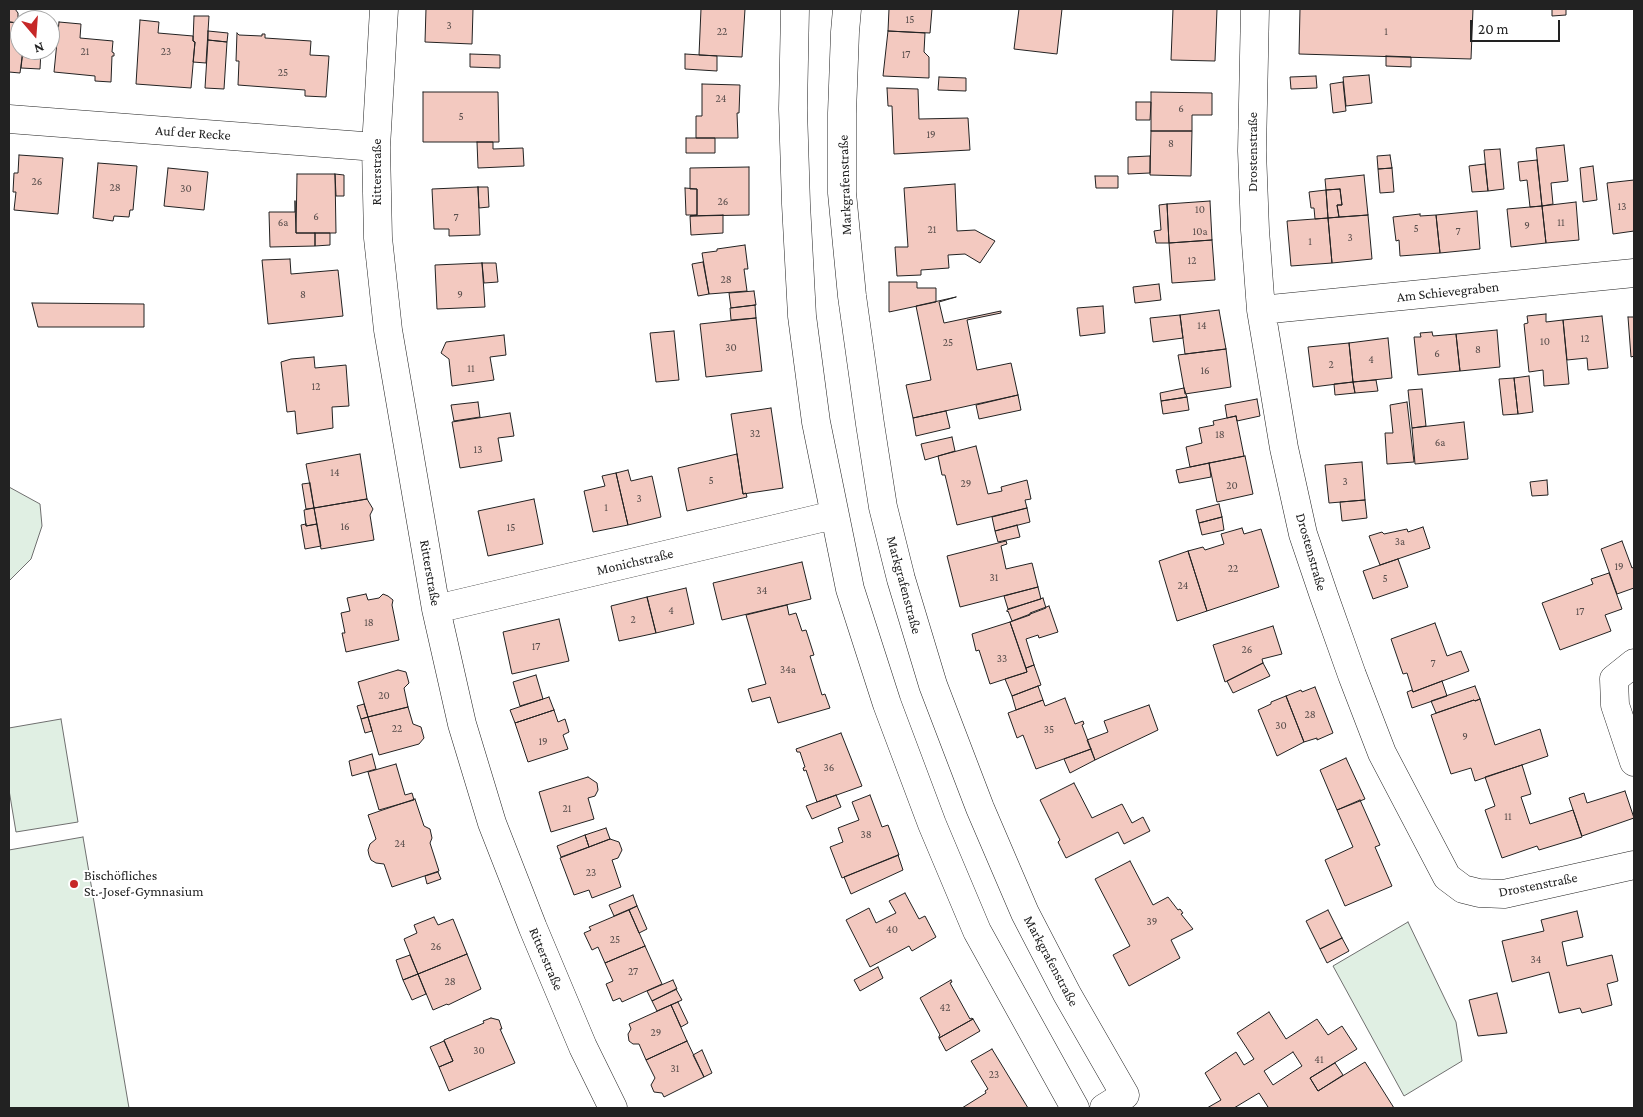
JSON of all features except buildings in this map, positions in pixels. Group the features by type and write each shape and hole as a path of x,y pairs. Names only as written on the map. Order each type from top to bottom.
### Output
{"street":[{"name":"Ritterstraße","path":"384,9 376,147 378,238 388,330 436,609 462,724 492,822 536,937 583,1047 613,1108"},
{"path":"796,9 793,108 802,316 816,422 850,589 887,704 932,824 977,931 1075,1108"},
{"name":"Markgrafenstraße","path":"847,9 842,113 842,193 852,296 883,507 901,579 933,685 980,808 1025,913 1067,994 1125,1095 1104,1108"},
{"name":"Drostenstraße","path":"1255,9 1252,151 1255,230 1261,310 1284,448 1304,534 1352,676 1382,753 1446,877 1463,889 1479,893 1504,894 1634,865"},
{"name":"Auf der Recke","path":"9,118 376,147"},
{"name":"Am Schievegraben","path":"1261,310 1634,273"},
{"name":"Monichstraße","path":"436,609 834,515"},
{"path":"1634,663 1614,679 1615,705 1634,762"}],"green space":[{"path":"9,487 40,504 42,526 31,559 9,581"},
{"path":"61,719 78,822 16,832 9,790 9,728"},
{"path":"83,837 129,1108 9,1108 9,850"},
{"path":"1408,922 1456,1022 1462,1061 1404,1096 1333,966"}],"place":[{"name":"Bischöfliches St.-Josef-Gymnasium","path":"74,884"}]}
